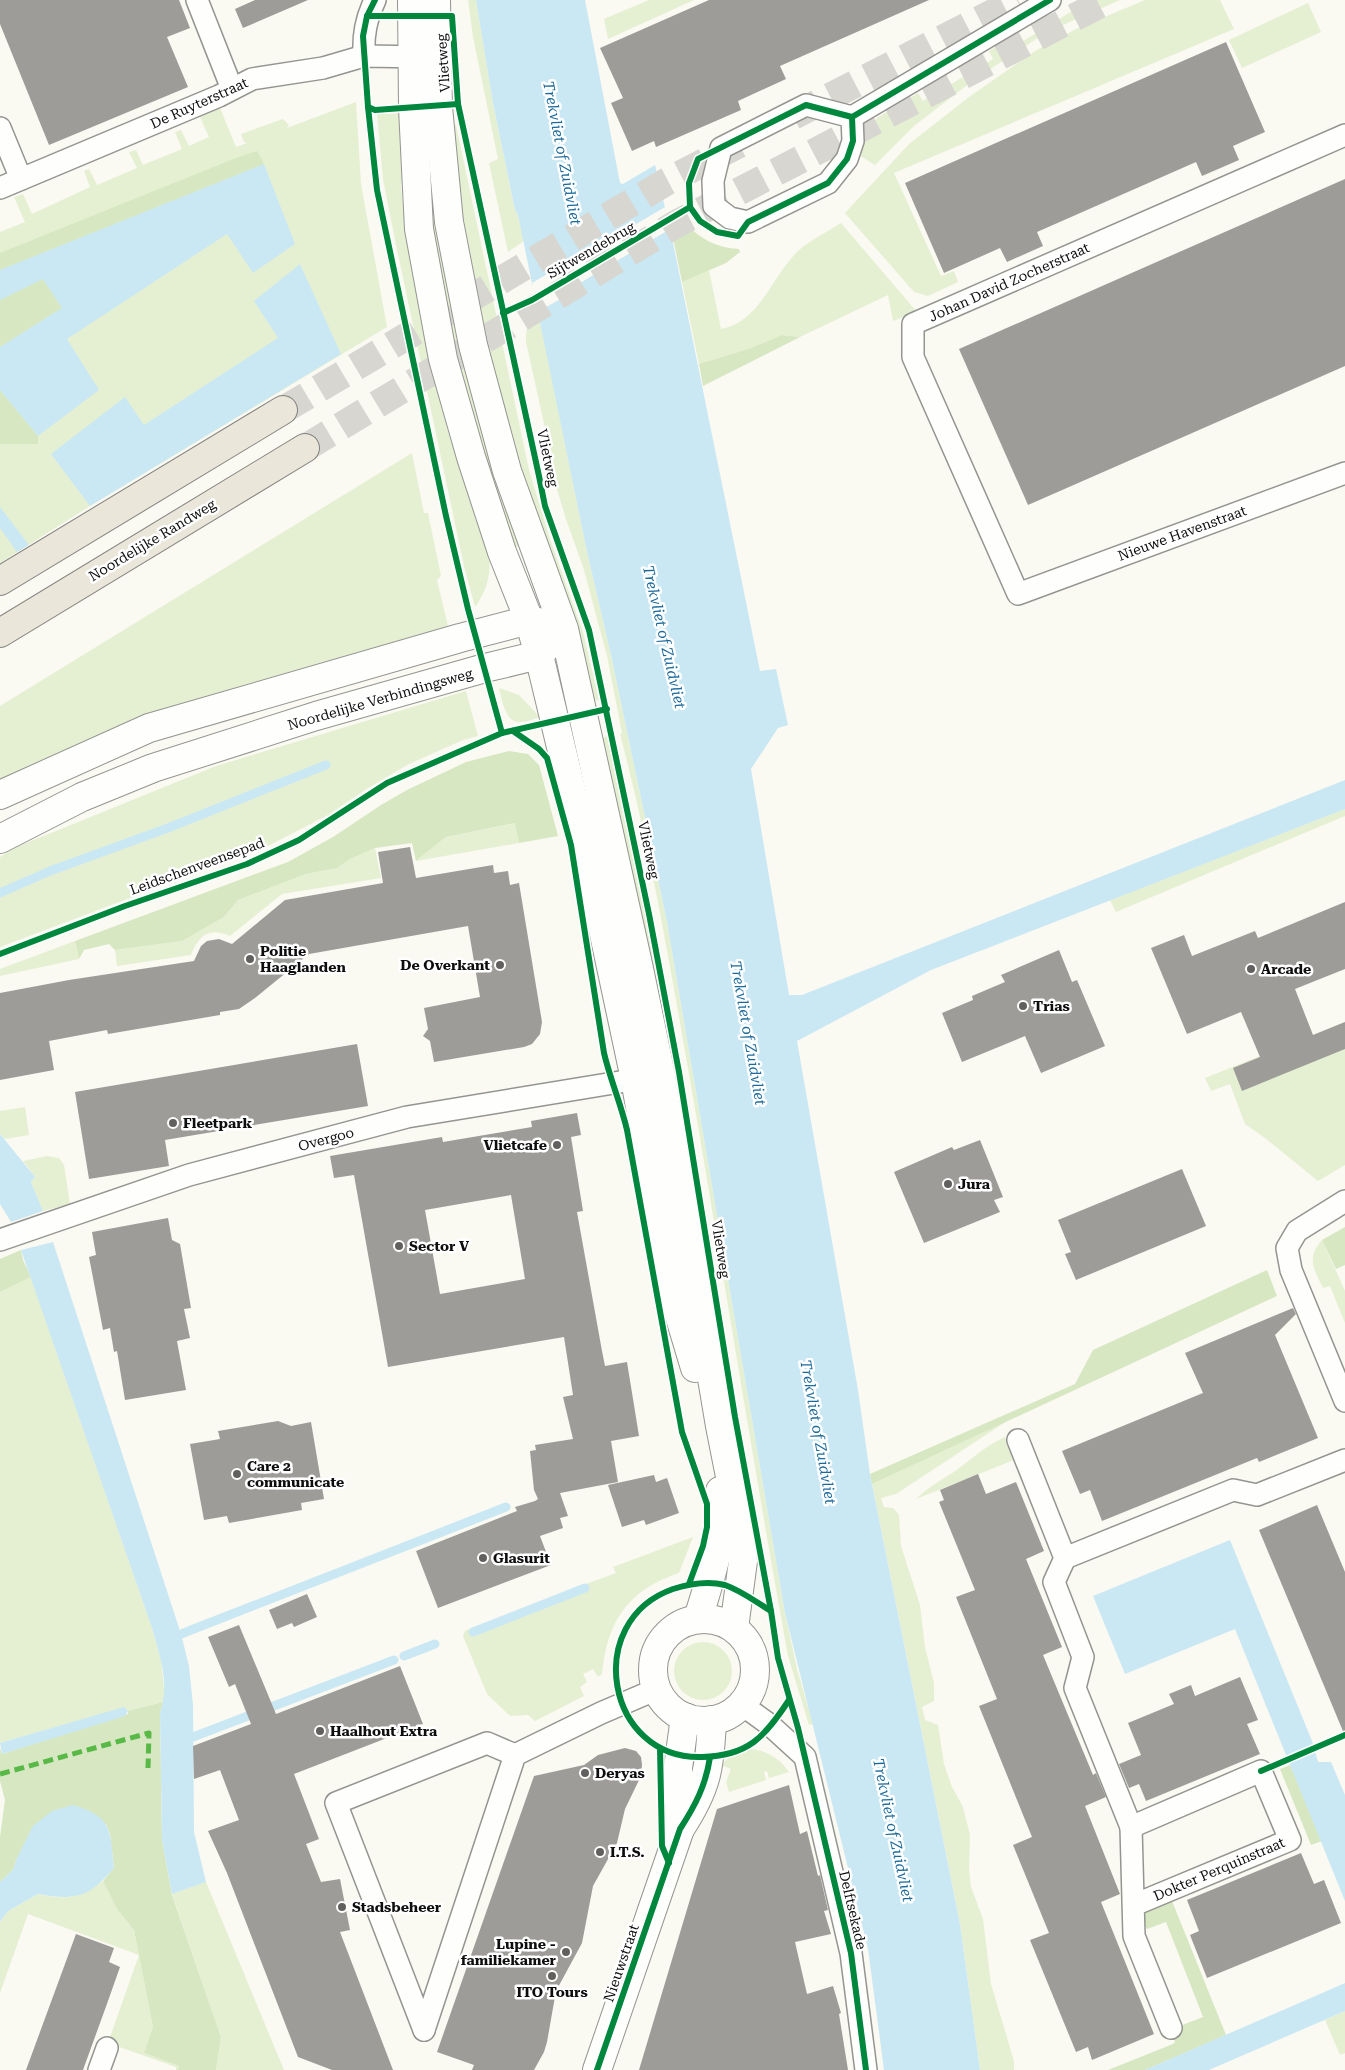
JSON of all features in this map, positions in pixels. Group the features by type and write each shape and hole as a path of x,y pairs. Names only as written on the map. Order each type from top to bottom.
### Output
{"main road":[{"path":"0,581 283,410"},
{"name":"Noordelijke Randweg","path":"0,633 305,448"}],"street":[{"path":"197,0 232,89"},
{"path":"364,56 363,36 367,16 375,0"},
{"name":"Vlietweg","path":"412,0 438,106 448,222 473,346 507,471 564,629 638,964 648,1077 674,1298 693,1359 722,1505 720,1532 698,1619"},
{"name":"Vlietweg","path":"436,0 425,57 419,229 443,359 486,504 502,552 529,620 539,655 590,864 648,1077 741,1532 743,1561 734,1628"},
{"path":"852,117 853,141 847,159 828,183 748,222 730,218 714,206 713,181 721,148 806,105 852,117 1050,0"},
{"name":"De Ruyterstraat","path":"0,188 252,79 323,68 364,56 425,57"},
{"path":"0,128 21,179"},
{"name":"Johan David Zocherstraat","path":"1018,594 913,357 913,324 1345,135"},
{"name":"Nieuwe Havenstraat","path":"1018,594 1345,472"},
{"path":"0,795 149,728 460,638 529,620 564,629 539,655"},
{"name":"Noordelijke Verbindingsweg","path":"0,839 82,797 154,768 316,716 485,668 539,655"},
{"name":"Overgoo","path":"0,1240 189,1175 407,1117 648,1077"},
{"path":"1345,1201 1297,1231 1287,1248 1291,1270 1345,1400"},
{"path":"1018,1440 1065,1558 1232,1490 1256,1495 1345,1460"},
{"name":"Dokter Perquinstraat","path":"1065,1558 1054,1582 1084,1657 1075,1688 1132,1827 1134,1936 1171,2028"},
{"path":"698,1619 717,1620 734,1628 748,1644 754,1664 752,1686 741,1704 728,1714 698,1718 668,1706 657,1689 653,1666 660,1644 676,1627 698,1619"},
{"path":"514,1755 487,1743 336,1803 424,2030 514,1755 602,1712 657,1689"},
{"name":"Delftsekade","path":"741,1704 770,1725 805,1758 851,1953 866,2070"},
{"name":"Nieuwstraat","path":"597,2070 680,1829 678,1768 698,1718"},
{"name":"Dokter Perquinstraat","path":"1132,1827 1261,1771 1290,1840 1134,1905"},
{"path":"99,2070 107,2048"}],"green space":[{"path":"468,0 476,0 493,103 515,210 524,241 508,252 489,163 498,159 473,37"},
{"path":"649,0 694,0 608,39 604,19"},
{"path":"1090,0 1120,0 1047,32 975,79 914,126 875,165 859,155 870,126 877,118 918,93 923,101 993,59 989,51 1015,35 1020,43"},
{"path":"1145,0 1220,0 1234,29 894,173 941,276 954,271 958,282 928,296 914,292 845,213 909,144 969,97 1035,51 1076,29"},
{"path":"1308,3 1321,32 1242,68 1229,40"},
{"path":"356,102 361,184 387,327 90,506 0,563 0,232 25,222 14,197 23,194 32,214 90,187 84,171 89,169 97,185 137,168 129,152 136,150 143,165 182,149 175,132 181,130 189,146 209,137 200,117 220,108 236,147 247,143 244,142 241,134 283,119 289,125 287,128"},
{"path":"432,111 527,544 514,548 461,377 439,281 424,167"},
{"path":"407,113 408,135 401,186 405,226 426,344 449,435 489,549 490,565 488,580 475,607 464,566 383,179 377,114"},
{"path":"456,125 529,470 550,539 583,632 599,700 592,701 530,508 479,337 448,126"},
{"path":"257,151 264,164 0,270 0,253"},
{"path":"685,223 709,242 723,247 739,249 740,252 726,263 682,282 672,233"},
{"path":"841,223 917,312 893,321 888,295 800,337 782,335 751,348 699,364 682,282 709,270 721,329 734,325 756,308 798,251"},
{"path":"43,279 62,308 0,347 0,300"},
{"path":"539,313 587,552 611,655 667,922 785,1613 797,1669 813,1724 809,1725 788,1656 654,880 620,734 622,733 607,656 584,570 551,470 554,469 526,342 528,325 532,318"},
{"path":"782,335 800,337 703,386 699,364 751,348"},
{"path":"0,390 38,436 38,444 0,444"},
{"path":"412,453 424,513 428,513 441,576 437,580 448,626 238,687 97,737 0,782 0,706"},
{"path":"499,688 519,695 540,717 523,722 511,719 503,704"},
{"path":"466,691 478,736 463,740 409,764 368,788 328,815 268,846 0,947 0,857 14,848 216,766"},
{"path":"608,736 641,890 669,1039 661,1040 601,738"},
{"path":"509,751 528,754 539,765 558,836 519,843 515,823 446,837 416,861 412,843 375,848 350,859 337,868 306,874 238,900 224,917 182,941 115,950 109,944 84,950 79,959 75,941 288,862 333,837 407,790 466,762"},
{"path":"1345,809 1345,816 1116,912 1110,900"},
{"path":"516,823 519,843 416,861 446,837"},
{"path":"375,848 381,878 282,894 230,936 216,932 201,938 191,955 117,966 115,950 182,941 224,917 238,900 306,874 337,868 350,859"},
{"path":"75,941 79,959 0,976 0,969"},
{"path":"1345,1022 1345,1165 1318,1181 1245,1124 1230,1084 1211,1091 1205,1078"},
{"path":"25,1107 29,1135 5,1139 0,1134 0,1111"},
{"path":"47,1156 59,1158 64,1165 70,1204 43,1211 31,1182 35,1177 23,1161"},
{"path":"1345,1227 1345,1265 1336,1269 1322,1240"},
{"path":"1322,1240 1345,1291 1345,1323 1330,1286 1323,1288 1313,1264 1314,1252"},
{"path":"21,1250 23,1260 31,1277 0,1292 0,1259"},
{"path":"1267,1270 1277,1296 872,1484 870,1474 1075,1384 1093,1350"},
{"path":"31,1277 152,1628 161,1660 165,1697 163,1702 128,1711 124,1708 0,1743 0,1292"},
{"path":"1007,1421 896,1494 881,1498 884,1507 893,1508 899,1515 901,1546 920,1605 925,1647 934,1683 934,1701 922,1707 925,1720 938,1725 944,1764 952,1787 963,1807 970,1835 969,1869 971,1887 983,1919 991,1984 1014,2061 1014,2070 980,2070 960,1924 872,1484"},
{"path":"1005,1437 1014,1460 916,1499 986,1447"},
{"path":"693,1537 679,1573 646,1588 623,1610 609,1638 602,1674 598,1677 593,1669 583,1674 587,1682 580,1687 584,1696 535,1721 528,1715 510,1716 487,1694 463,1636 465,1631 469,1629 473,1636 589,1590 586,1584 616,1573 613,1567"},
{"path":"703,1642 714,1644 727,1655 732,1671 730,1682 719,1695 703,1700 692,1698 679,1687 674,1671 676,1660 687,1647"},
{"path":"163,1702 160,1713 162,1840 172,1895 221,2037 216,2070 178,2070 179,2066 144,2053 153,2027 134,1930 117,1909 103,1881 114,1868 110,1834 106,1824 17,1858 13,1870 0,1882 0,1837 5,1800 0,1781 0,1748 2,1754 128,1714 128,1711"},
{"path":"751,1749 763,1751 773,1756 789,1772 769,1778 767,1771 764,1772 766,1780 729,1792 726,1782 731,1769 721,1765 728,1758"},
{"path":"1290,1765 1322,1841 1311,1845 1280,1769"},
{"path":"103,1881 117,1909 134,1930 139,1955 28,1914 0,1993 0,1922 8,1911 38,1894 58,1897 79,1895"},
{"path":"206,1882 284,2070 216,2070 221,2037 172,1894"},
{"path":"1172,1901 1226,2035 1145,2070 1108,2070 1173,2044 1175,2042 1172,2033 1185,2024 1203,2017 1166,1922 1147,1929 1140,1917 1141,1914"},
{"path":"139,1955 153,2027 144,2053 179,2066 178,2070 176,2070 176,2067 108,2043"},
{"path":"1345,2011 1345,2053 1340,2055 1325,2020"}],"water":[{"name":"Trekvliet of Zuidvliet","path":"476,0 585,0 620,183 623,184 655,165 671,233 760,671 776,669 788,725 778,728 751,769 789,995 802,995 1345,780 1345,809 931,970 797,1041 858,1390 870,1474 960,1924 980,2070 884,2070 868,1949 785,1613 667,922 611,655 587,552 518,215 515,210 493,103"},
{"path":"264,164 295,244 253,273 227,234 67,339 99,390 38,436 0,390 0,347 62,308 43,279 0,300 0,270"},
{"path":"300,264 341,354 90,506 51,454 125,397 144,425 278,338 254,301"},
{"path":"0,507 29,545 17,552 0,528"},
{"path":"0,1134 35,1177 31,1182 43,1211 11,1222 0,1204"},
{"path":"53,1242 181,1634 189,1666 193,1705 194,1832 206,1882 172,1894 162,1840 160,1713 163,1702 164,1681 161,1660 152,1628 21,1250"},
{"path":"1230,1540 1312,1741 1318,1762 1331,1762 1345,1795 1345,1901 1235,1629 1125,1674 1093,1596"},
{"path":"124,1707 128,1711 125,1716 2,1754 0,1743"},
{"path":"73,1805 96,1815 107,1827 112,1844 114,1868 89,1891 62,1897 38,1894 8,1911 0,1922 0,1882 13,1870 33,1826 52,1811"},
{"path":"1345,1983 1345,2011 1209,2070 1145,2070"}],"pier":[{"path":"665,207 670,229 565,292 566,296 539,311 537,307 535,308 532,283 559,267 560,269"}],"building":[{"path":"0,0 179,0 190,28 167,37 188,87 49,145 0,24"},
{"path":"255,0 308,0 243,28 235,9"},
{"path":"709,0 929,0 780,66 786,79 738,101 741,110 656,147 654,141 632,151 611,103 623,98 600,48"},
{"path":"1226,42 1265,132 1233,146 1239,160 1202,176 1196,162 1037,232 1043,246 1007,262 1000,248 944,273 905,183"},
{"path":"1345,179 1345,366 1028,505 959,349"},
{"path":"410,847 416,878 493,865 494,873 508,871 510,885 519,883 542,1022 540,1034 532,1044 524,1047 434,1062 430,1041 423,1036 428,1029 424,1008 480,997 468,926 309,954 239,1009 220,1012 220,1015 108,1034 107,1030 49,1041 54,1070 0,1080 0,993 69,980 194,961 201,946 207,941 219,939 232,944 285,900 383,883 378,852"},
{"name":"Arcade","path":"1345,902 1345,969 1295,989 1313,1035 1345,1022 1345,1049 1242,1091 1233,1068 1260,1057 1241,1012 1187,1034 1151,948 1184,935 1192,956 1255,931 1258,938"},
{"name":"Trias","path":"1059,950 1072,982 1077,980 1105,1046 1041,1073 1025,1036 962,1062 942,1013 973,1000 972,996 1005,982 1001,975"},
{"name":"Fleetpark","path":"357,1044 368,1106 165,1140 169,1166 89,1179 75,1092"},
{"name":"Sector V","path":"577,1113 581,1135 571,1137 583,1211 577,1212 602,1351 605,1366 627,1362 639,1436 611,1441 618,1482 560,1493 568,1516 560,1518 563,1528 540,1536 551,1565 438,1608 416,1551 517,1511 515,1507 538,1499 534,1490 530,1451 536,1450 535,1445 573,1439 563,1397 573,1395 564,1337 388,1367 354,1175 334,1178 330,1156 442,1137 443,1142 532,1127 531,1121","holes":["511,1195 525,1279 440,1294 425,1210"]},
{"name":"Jura","path":"980,1140 1003,1197 994,1200 1000,1212 924,1243 894,1172 952,1147 954,1150"},
{"path":"1182,1169 1206,1226 1076,1280 1065,1254 1071,1252 1058,1220"},
{"path":"168,1218 172,1240 180,1244 191,1308 184,1309 190,1338 177,1341 186,1390 125,1400 117,1351 114,1352 110,1328 103,1330 89,1257 96,1255 92,1232"},
{"path":"1293,1308 1296,1314 1275,1335 1318,1438 1259,1462 1257,1458 1102,1521 1090,1490 1080,1494 1062,1451 1203,1393 1185,1353"},
{"path":"278,1421 291,1426 311,1422 324,1499 301,1503 302,1510 229,1523 227,1516 204,1520 190,1444 220,1439 218,1431"},
{"path":"978,1474 986,1494 1016,1482 1044,1551 1026,1559 1062,1647 1043,1655 1093,1775 1096,1773 1106,1797 1085,1806 1120,1894 1101,1902 1154,2034 1092,2060 1088,2047 1076,2052 1030,1940 1049,1933 1013,1845 1032,1837 979,1706 997,1699 956,1597 975,1590 939,1502 944,1500 940,1490"},
{"path":"654,1475 656,1482 667,1478 679,1513 646,1525 644,1520 622,1527 608,1485"},
{"path":"1317,1505 1345,1572 1345,1736 1259,1530"},
{"path":"307,1594 317,1617 294,1627 292,1623 277,1629 269,1610"},
{"path":"239,1625 276,1714 400,1666 423,1724 294,1774 319,1839 306,1844 321,1882 340,1879 350,1930 340,1932 393,2070 332,2070 298,2057 227,1873 208,1831 239,1820 220,1770 194,1779 193,1746 251,1724 235,1684 229,1687 208,1637"},
{"path":"1240,1677 1258,1720 1247,1724 1260,1754 1146,1801 1139,1784 1129,1788 1119,1764 1141,1755 1128,1723 1174,1704 1169,1694 1191,1685 1195,1696"},
{"path":"625,1748 636,1751 641,1757 641,1776 625,1809 617,1843 593,1886 582,1943 556,1991 547,2042 534,2070 472,2070 474,2065 437,2052 534,1776 584,1765 598,1755"},
{"path":"789,1785 800,1834 807,1831 818,1876 820,1875 828,1910 824,1911 831,1934 795,1942 807,1994 833,1986 841,2013 839,2014 848,2070 639,2070 717,1809"},
{"path":"1301,1853 1314,1884 1324,1880 1341,1923 1207,1978 1190,1935 1199,1931 1187,1900"},
{"path":"76,1934 114,1948 109,1962 120,1967 83,2070 26,2070"}],"waterway":[{"path":"0,893 50,871 168,828 326,765"},
{"path":"181,1634 506,1507"},
{"path":"473,1632 585,1588"},
{"path":"404,1656 435,1644"},
{"path":"193,1737 394,1660"}],"tunnel":[{"path":"793,116 1018,0"},
{"path":"305,448 676,224 1108,0"},
{"path":"283,410 666,182 739,144"}],"marked path":[{"path":"0,1774 149,1733 148,1768"}],"cycle path":[{"path":"375,0 367,16 363,36 377,190 446,516 468,609 502,733"},
{"path":"852,117 1050,0"},
{"path":"367,16 452,16 458,104 545,506 589,630 649,914 679,1072 735,1417 778,1658 798,1728 851,1953 866,2070"},
{"path":"368,107 375,110 458,104"},
{"path":"806,105 852,117 853,141 847,159 828,183 748,222 738,236 717,232 700,221 690,207 689,183 698,159 806,105"},
{"name":"Sijtwendebrug","path":"503,313 532,300 690,207"},
{"name":"Leidschenveensepad","path":"0,954 125,906 247,864 299,840 387,783 502,733 607,709"},
{"path":"513,731 539,749 547,758 571,845 604,1053 627,1130 682,1432 707,1504 707,1527 703,1546 689,1584"},
{"path":"771,1611 743,1593 725,1585 712,1583 673,1589 644,1606 626,1629 617,1657 617,1686 627,1714 644,1737 669,1752 702,1757 732,1753 754,1742 772,1724 789,1700"},
{"path":"1261,1771 1345,1735"},
{"path":"660,1748 662,1846 669,1863"},
{"path":"597,2070 680,1829 699,1795 706,1777 710,1757"}],"place":[{"name":"Politie Haaglanden","path":"250,959"},
{"name":"De Overkant","path":"500,965"},
{"name":"Arcade","path":"1251,969"},
{"name":"Trias","path":"1023,1006"},
{"name":"Fleetpark","path":"173,1123"},
{"name":"Vlietcafe","path":"557,1145"},
{"name":"Jura","path":"948,1184"},
{"name":"Sector V","path":"399,1246"},
{"name":"Care 2 communicate","path":"237,1474"},
{"name":"Glasurit","path":"483,1558"},
{"name":"Haalhout Extra","path":"320,1731"},
{"name":"Deryas","path":"585,1773"},
{"name":"I.T.S.","path":"600,1852"},
{"name":"Stadsbeheer","path":"342,1907"},
{"name":"Lupine - familiekamer","path":"566,1952"},
{"name":"ITO Tours","path":"552,1976"}]}
